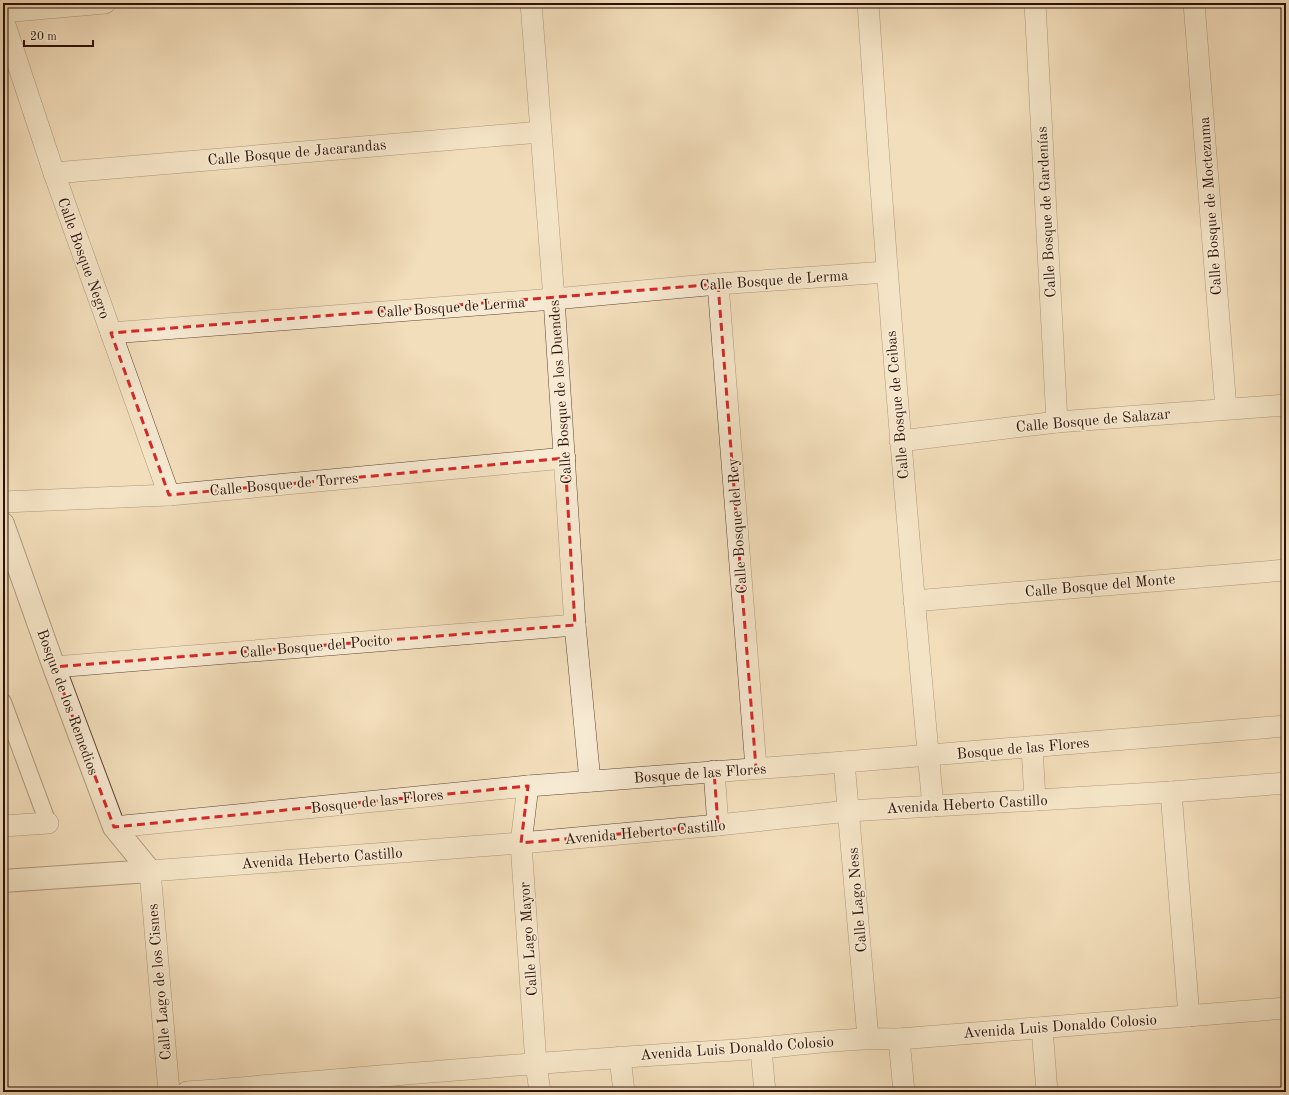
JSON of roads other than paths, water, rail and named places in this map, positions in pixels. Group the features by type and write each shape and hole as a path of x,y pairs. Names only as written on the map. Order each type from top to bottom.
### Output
{"street":[{"path":"3,12 105,3"},
{"name":"Calle Bosque de los Duendes","path":"530,3 554,299 575,625 590,781"},
{"name":"Calle Bosque de Ceibas","path":"868,3 886,272 933,806"},
{"name":"Calle Bosque de Gardenías","path":"1035,3 1057,422"},
{"name":"Calle Bosque de Moctezuma","path":"1194,3 1226,409"},
{"name":"Calle Bosque Negro","path":"3,19 54,173 169,495"},
{"name":"Calle Bosque de Jacarandas","path":"54,173 540,132"},
{"name":"Calle Bosque de Lerma","path":"112,333 554,299 718,284 886,272"},
{"name":"Calle Bosque del Rey","path":"718,284 756,768"},
{"name":"Calle Bosque de Salazar","path":"900,441 1057,422 1286,405"},
{"name":"Calle Bosque de Torres","path":"3,502 169,495 565,458"},
{"name":"Bosque de los Remedios","path":"3,524 54,667 114,827 150,871"},
{"name":"Calle Bosque del Monte","path":"914,601 1286,570"},
{"name":"Calle Bosque del Pocito","path":"54,667 575,625"},
{"path":"3,702 48,823 3,826"},
{"name":"Bosque de las Flores","path":"114,827 528,786 1286,726"},
{"path":"1032,747 1035,800"},
{"name":"Calle Lago Ness","path":"844,762 868,1038"},
{"path":"714,771 718,825"},
{"name":"Avenida Heberto Castillo","path":"3,881 522,843 849,811 1171,792 1286,783"},
{"name":"Calle Lago Mayor","path":"528,786 522,843 536,1064 540,1092"},
{"path":"1171,792 1189,1016"},
{"name":"Calle Lago de los Cisnes","path":"150,871 169,1092"},
{"name":"Avenida Luis Donaldo Colosio","path":"187,1092 620,1057 761,1049 868,1038 899,1039 1286,1008"},
{"path":"1042,1028 1047,1092"},
{"path":"899,1039 904,1092"},
{"path":"761,1049 765,1092"},
{"path":"620,1057 624,1092"}]}
